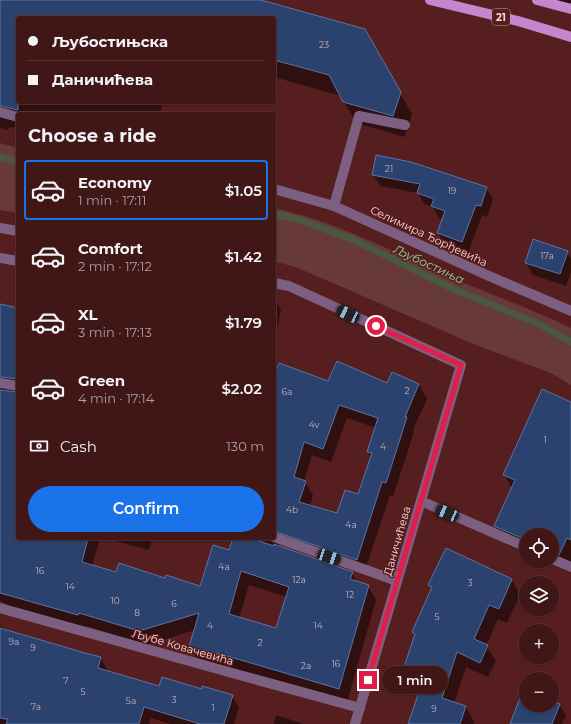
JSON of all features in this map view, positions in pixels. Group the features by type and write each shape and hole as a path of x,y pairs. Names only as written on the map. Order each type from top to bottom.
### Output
{"main road":[{"name":"21","path":"430,0 571,37"},
{"path":"537,0 571,9"}],"street":[{"path":"0,112 16,116"},
{"path":"334,206 358,116 405,125"},
{"name":"Селимира Ђорђевића","path":"276,190 334,206 489,276 571,311"},
{"path":"0,228 16,231"},
{"path":"0,258 16,261"},
{"name":"Даничићева","path":"276,283 289,286 461,365 355,724"},
{"path":"0,383 16,386"},
{"path":"421,501 519,544"},
{"path":"276,538 397,581"},
{"path":"559,562 571,567"},
{"name":"Љубе Ковачевића","path":"0,608 360,708"}],"shaded area":[{"path":"0,143 16,147 16,213 0,210"},
{"path":"276,208 321,221 344,230 454,279 571,328 571,385 551,373 471,343 298,268 276,262"}],"building":[{"path":"0,0 261,0 365,29 401,92 393,116 343,102 329,75 276,61 276,16 16,16 16,104 18,104 18,110 0,106"},
{"path":"376,155 411,162 487,187 481,206 476,205 462,242 437,233 445,211 431,206 434,199 417,193 420,184 372,175"},
{"path":"533,239 568,251 560,274 525,263"},
{"path":"0,304 16,308 16,379 0,377"},
{"path":"337,361 387,383 392,372 419,384 405,417 407,417 386,483 382,482 357,560 276,532 276,371 279,363 328,381","holes":["339,405 378,418 367,452 372,453 358,494 345,490 337,513 299,502 306,481 294,477 304,442 323,449"]},
{"path":"542,389 571,402 571,540 567,538 559,555 559,528 519,528 519,537 494,526 515,480 503,475"},
{"path":"0,390 16,392 16,540 88,540 82,562 116,572 119,563 165,578 166,575 200,586 213,545 229,550 232,540 256,540 274,546 274,544 353,572 350,579 369,585 339,689 217,653 217,655 189,647 199,613 139,631 79,613 78,615 0,593","holes":["241,571 289,587 276,628 229,614"]},
{"path":"446,548 512,579 499,609 489,605 474,639 488,645 480,663 457,652 442,698 466,706 460,724 408,724 421,686 400,679 415,634 412,632 432,587 428,585"},
{"path":"0,628 101,657 98,668 159,686 162,677 202,689 202,686 233,695 224,724 200,724 144,707 139,724 6,724 8,719 0,718"},
{"path":"519,700 519,712 557,712 552,724 510,724"}],"waterway":[{"name":"Љубостиња","path":"0,157 16,161"},
{"name":"Љубостиња","path":"276,214 297,219 352,239 451,288 539,324 571,342"}],"route":[{"path":"368,680 461,365 376,326"}]}
